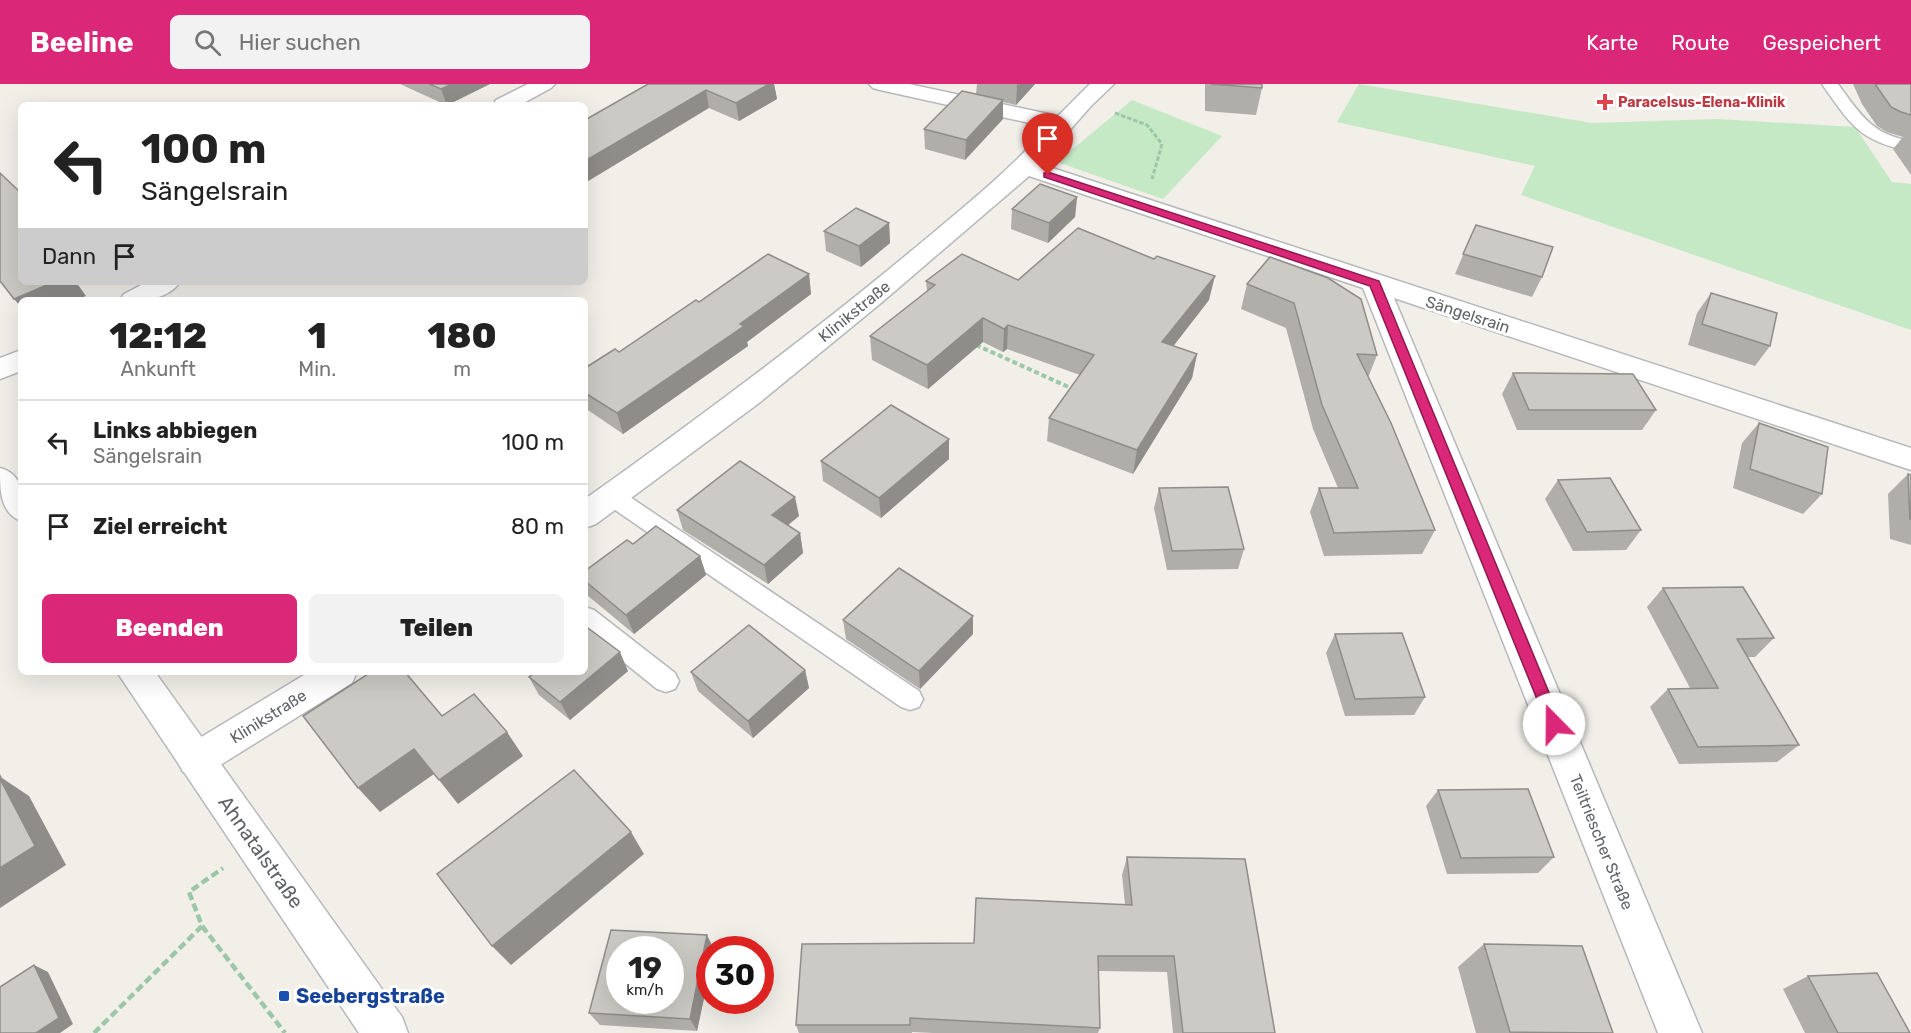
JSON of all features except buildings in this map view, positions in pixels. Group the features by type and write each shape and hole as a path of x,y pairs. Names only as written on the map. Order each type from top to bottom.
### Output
{"street":[{"path":"510,102 544,84"},
{"path":"880,84 1064,124"},
{"name":"Klinikstraße","path":"588,514 749,396 872,297 1025,168 1083,101 1102,84"},
{"name":"Sängelsrain","path":"1025,168 1911,459"},
{"name":"Teiltriescher Straße","path":"1375,284 1680,1033"},
{"path":"139,297 162,285"},
{"path":"0,370 18,361"},
{"path":"0,479 18,505"},
{"name":"Ahnatalstraße","path":"137,675 386,1033"},
{"name":"Klinikstraße","path":"196,760 334,675"}],"lane":[{"path":"1830,84 1868,133 1881,139 1911,146"},
{"path":"613,497 910,699"},
{"path":"588,619 666,681"}],"path":[{"path":"1083,101 1147,125 1162,144 1148,194 1138,206"},
{"path":"968,340 1073,389"},
{"path":"256,845 189,892 202,926 285,1033"},
{"path":"94,1033 202,926"}],"green space":[{"path":"1359,84 1592,123 1717,119 1855,127 1892,182 1911,184 1911,330 1521,195 1535,166 1337,122"},
{"path":"1132,100 1222,136 1163,199 1057,162"}],"place":[{"name":"Paracelsus-Elena-Klinik","path":"1605,102"},
{"name":"Seebergstraße","path":"284,996"}],"route":[{"path":"1048,175 1375,284 1554,724"}]}
